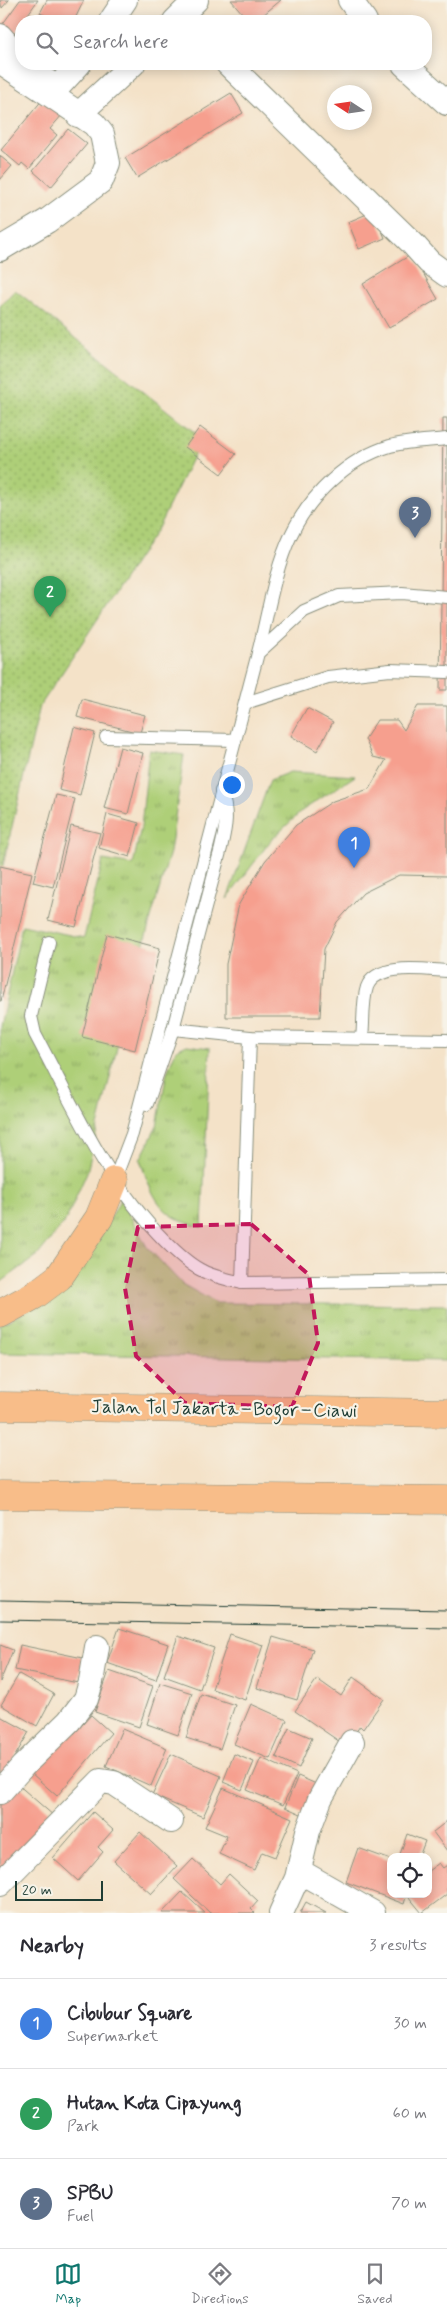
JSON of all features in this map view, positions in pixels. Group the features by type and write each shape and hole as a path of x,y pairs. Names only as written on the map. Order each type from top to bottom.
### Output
{"highway":[{"path":"0,1314 34,1296 58,1278 99,1218 114,1181"},
{"name":"Jalan Tol Jakarta–Bogor–Ciawi","path":"0,1406 447,1413"},
{"path":"0,1495 447,1500"}],"street":[{"path":"115,15 125,0"},
{"path":"183,15 196,0"},
{"path":"350,0 361,15"},
{"path":"0,36 15,53"},
{"path":"0,61 94,124 102,134 108,163 101,181 47,220 0,249"},
{"path":"31,70 41,79 57,88 74,70"},
{"path":"78,114 127,70"},
{"path":"234,70 412,243 429,262 447,275"},
{"path":"411,70 447,103"},
{"path":"0,1792 23,1766 69,1721 86,1699 97,1647"},
{"path":"281,1913 298,1874 308,1831 320,1799 352,1742"},
{"path":"0,1884 101,1782 114,1783 170,1821"},
{"path":"298,1874 373,1913"}],"lane":[{"path":"114,1181 132,1134 290,536 301,517 324,487 358,459 391,446 447,439"},
{"path":"258,653 304,612 339,596 402,593 447,597"},
{"path":"245,702 328,678 390,670 447,672"},
{"path":"106,737 235,740"},
{"path":"132,1134 145,1110 173,1029 227,824 227,807 221,792"},
{"path":"49,942 31,1016 32,1026 114,1181 154,1230 198,1269 215,1276 242,1282 447,1280"},
{"path":"362,1038 367,988 371,980 380,974 400,969 447,971"},
{"path":"173,1029 250,1037 447,1040"},
{"path":"242,1282 250,1037"}],"highlighted area":[{"path":"251,1224 309,1275 318,1343 292,1407 185,1403 136,1356 125,1288 138,1227"}],"green space":[{"path":"15,290 202,438 158,528 40,706 0,878 0,306"},
{"path":"149,750 184,755 170,852 134,977 87,1172 66,1220 38,1255 0,1283 0,1027 22,925 84,938 103,860 133,865 141,827"},
{"path":"290,772 355,776 303,810 271,840 227,899 270,780"},
{"path":"187,1045 210,1048 202,1227 176,1218 167,1212 154,1196 140,1160 157,1126 167,1072 176,1050"},
{"path":"121,1199 147,1247 182,1284 216,1303 447,1305 447,1361 0,1353 0,1325 43,1302 83,1267"}],"building":[{"path":"0,0 9,0 2,8"},
{"path":"20,0 38,0 27,15 15,15 14,34 2,25"},
{"path":"47,0 84,0 77,15 44,15 40,13"},
{"path":"231,0 281,0 263,15 244,15"},
{"path":"231,93 243,113 137,178 125,158"},
{"path":"43,99 62,115 50,129 57,135 29,169 22,163 20,166 1,150"},
{"path":"68,129 87,144 51,187 33,171"},
{"path":"0,156 12,166 0,180"},
{"path":"374,211 385,238 359,249 348,222"},
{"path":"412,254 438,299 389,328 363,284"},
{"path":"443,418 447,418 447,690 440,690"},
{"path":"200,427 236,454 221,474 185,447"},
{"path":"82,699 145,715 140,733 77,717"},
{"path":"418,706 447,706 447,876 399,875 363,893 337,922 324,949 320,1017 226,1017 226,964 239,904 265,861 296,825 333,801 369,789 386,760 373,757 365,739 377,720 397,720 404,730"},
{"path":"307,708 333,722 317,751 291,736"},
{"path":"74,727 95,733 80,795 59,790"},
{"path":"120,747 143,753 128,814 104,808"},
{"path":"56,795 75,799 53,887 33,882"},
{"path":"107,814 139,823 130,857 99,848"},
{"path":"71,826 100,833 76,927 48,920"},
{"path":"0,866 32,873 1,1001 0,1001"},
{"path":"107,934 160,948 135,1050 82,1037"},
{"path":"119,1628 168,1644 156,1680 107,1663"},
{"path":"230,1634 263,1645 245,1700 212,1689"},
{"path":"178,1636 214,1648 200,1689 164,1676"},
{"path":"273,1637 313,1649 297,1700 257,1688"},
{"path":"0,1645 13,1650 0,1682"},
{"path":"20,1645 83,1658 78,1683 15,1670"},
{"path":"109,1671 153,1686 139,1727 95,1712"},
{"path":"19,1674 54,1694 37,1726 1,1705"},
{"path":"353,1677 384,1699 363,1729 360,1726 346,1746 295,1711 317,1679 341,1696"},
{"path":"160,1683 192,1693 178,1735 147,1724"},
{"path":"201,1694 235,1705 220,1749 186,1738"},
{"path":"251,1704 287,1720 270,1759 234,1744"},
{"path":"91,1715 111,1733 57,1796 31,1773 69,1729 74,1734"},
{"path":"0,1716 29,1732 1,1780 0,1779"},
{"path":"289,1728 312,1738 299,1768 276,1757"},
{"path":"122,1729 167,1748 151,1786 106,1766"},
{"path":"171,1754 221,1776 203,1817 152,1795"},
{"path":"234,1754 254,1762 242,1790 223,1782"},
{"path":"261,1758 297,1774 283,1805 247,1790"},
{"path":"298,1776 323,1787 310,1818 285,1807"},
{"path":"16,1783 54,1816 0,1881 0,1801"},
{"path":"223,1788 292,1818 275,1857 262,1852 254,1870 219,1854 227,1836 205,1827"},
{"path":"93,1812 113,1830 98,1847 103,1852 78,1881 53,1858"},
{"path":"447,1821 447,1851 433,1832"},
{"path":"140,1832 177,1866 151,1894 114,1861"},
{"path":"407,1834 425,1841 420,1853 400,1853"},
{"path":"358,1848 387,1859 387,1898 346,1882"},
{"path":"193,1859 220,1884 229,1874 258,1901 251,1909 255,1913 210,1913 174,1879"},
{"path":"439,1863 443,1868 447,1865 447,1894 422,1913 410,1898 432,1898 432,1868"},
{"path":"182,1892 205,1913 162,1913"},
{"path":"388,1898 406,1898 404,1904"},
{"path":"306,1902 326,1913 300,1913"}],"tram line":[{"path":"0,1601 447,1610"},
{"path":"0,1620 447,1628"}],"place":[{"name":"SPBU","path":"415,538"},
{"name":"Hutan Kota Cipayung","path":"50,617"},
{"name":"Cibubur Square","path":"354,868"}]}
